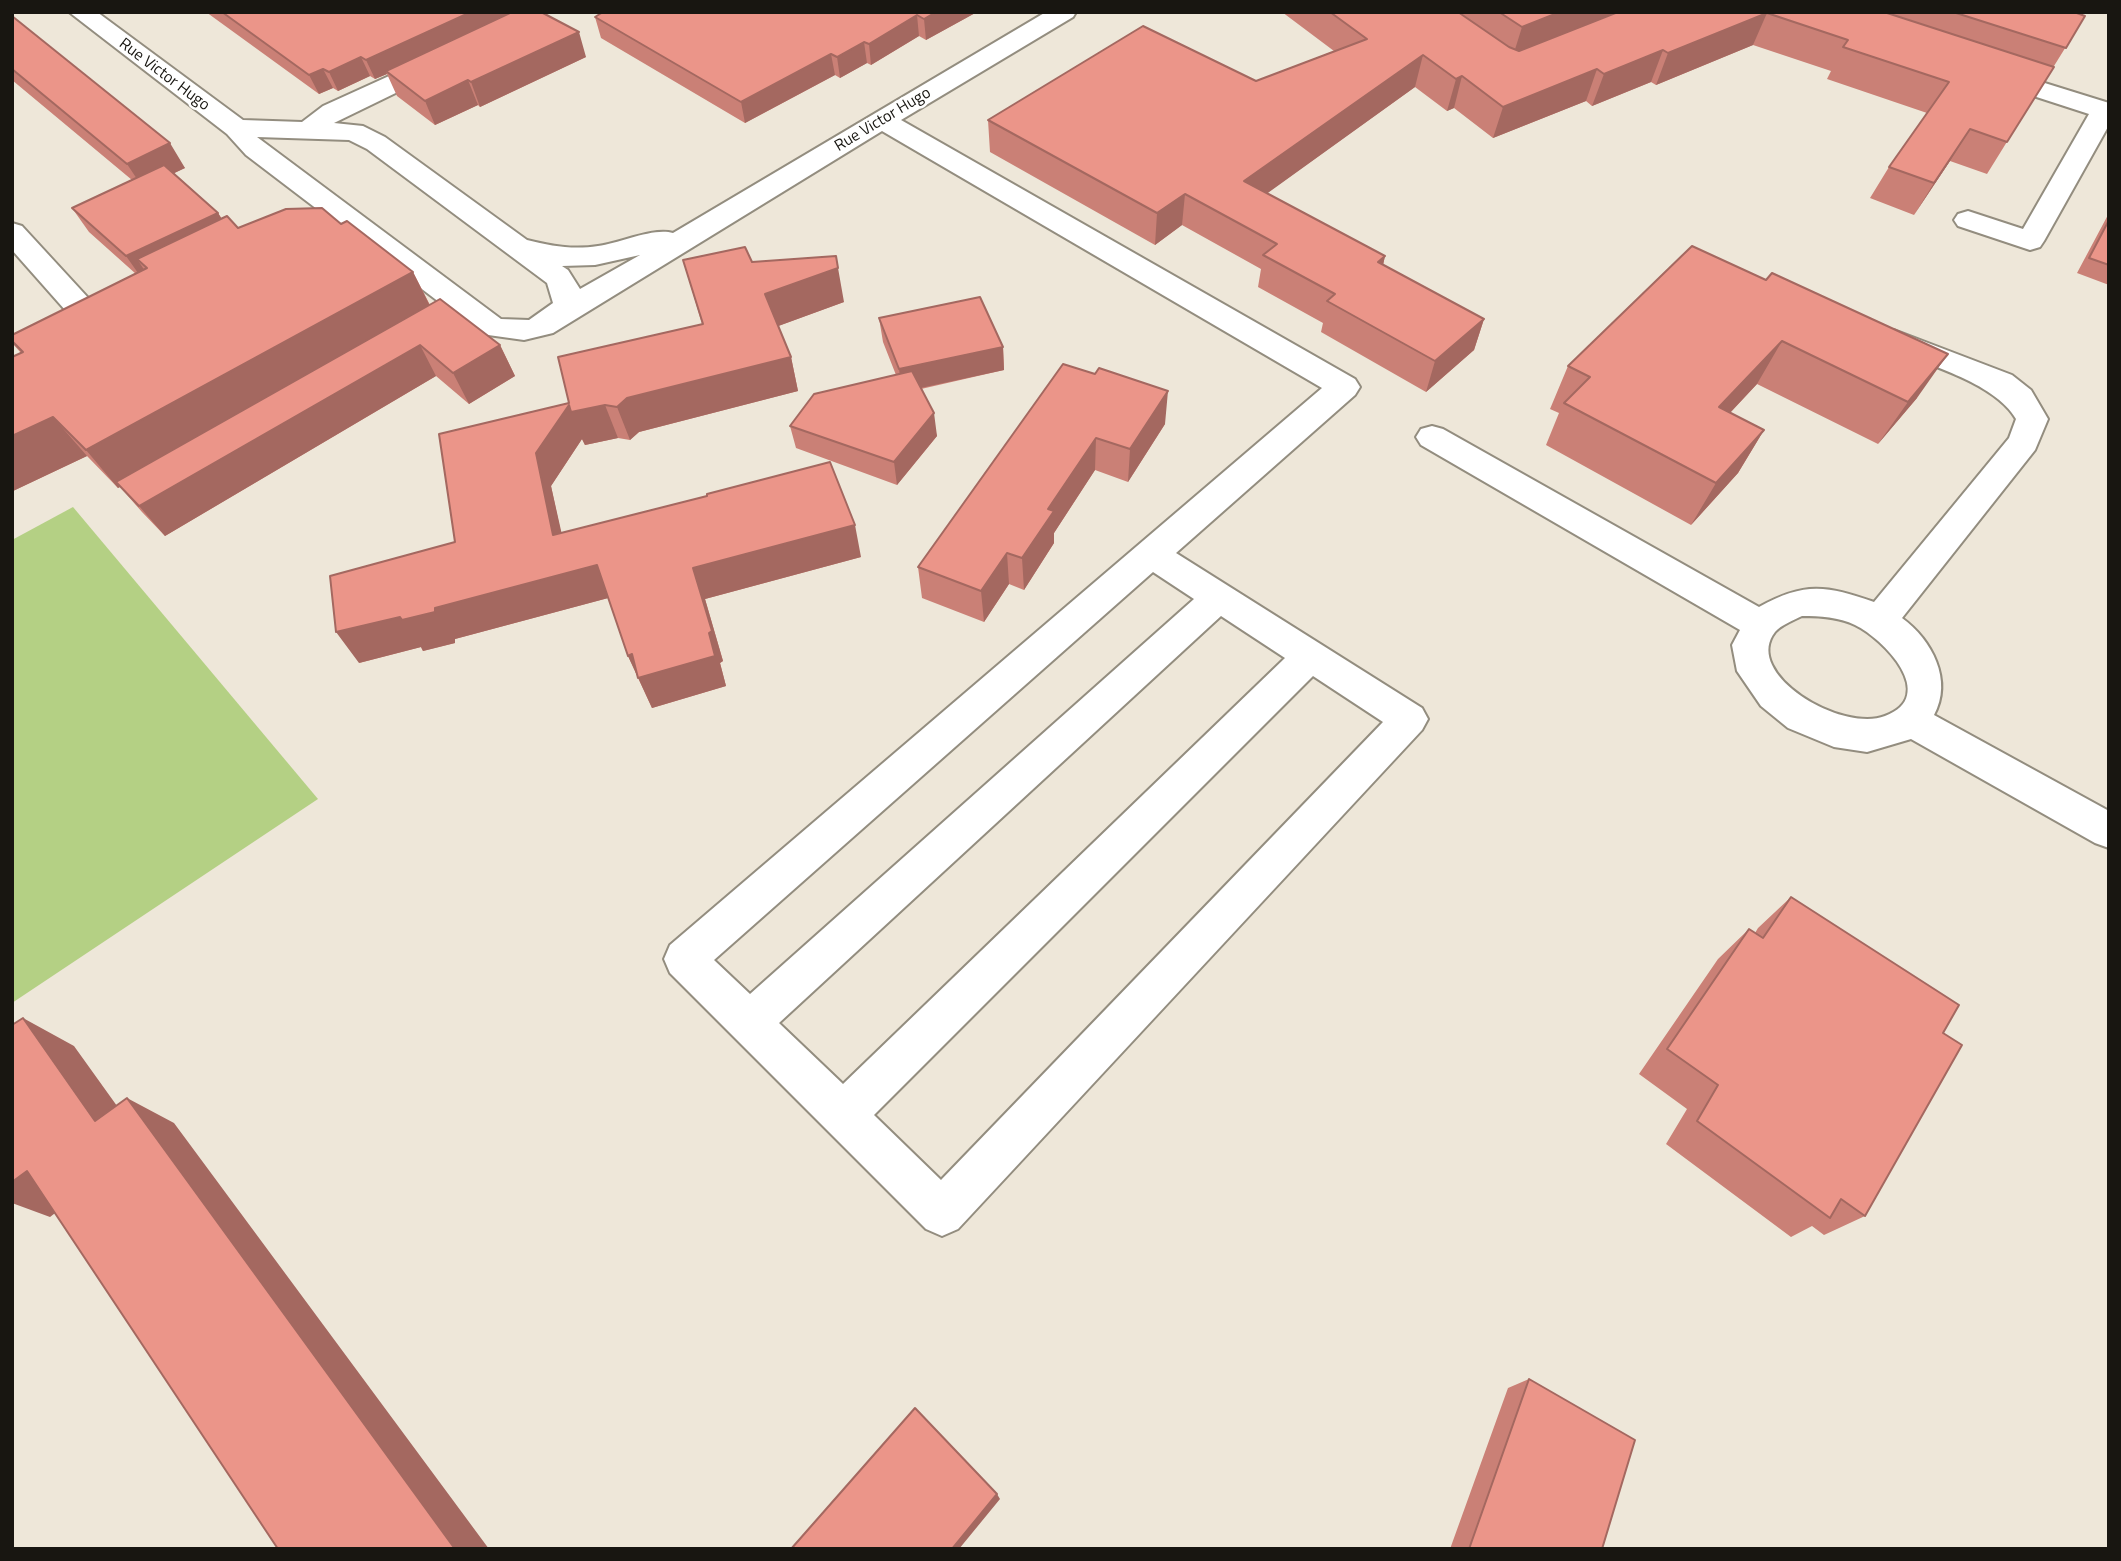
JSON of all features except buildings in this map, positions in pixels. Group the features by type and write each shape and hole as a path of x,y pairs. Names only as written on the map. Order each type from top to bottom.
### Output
{"street":[{"name":"Rue Victor Hugo","path":"95,15 236,128 244,141 296,178 454,316 516,333 539,328 1054,14"},
{"path":"323,134 332,113 463,52"},
{"path":"1962,65 2106,111 2030,241 1968,220"},
{"path":"288,209 295,199 296,178 287,166 288,157 354,113 360,101"},
{"path":"881,121 1344,387 685,958 942,1213 1409,719 1153,555"},
{"name":"Rue Victor Hugo","path":"236,128 323,134 376,143 558,277 566,290 568,305 561,314"},
{"path":"318,226 352,225"},
{"name":"Rue Victor Hugo","path":"517,245 546,256 579,257 627,251 702,227"},
{"path":"12,232 93,321"},
{"path":"1863,328 2001,383 2021,398 2032,418 2024,442 1880,621"},
{"path":"1432,437 1758,623"},
{"path":"749,1022 1219,597"},
{"path":"1797,602 1852,608 1880,621 1902,638 1918,660 1926,682 1924,703 1912,721 1892,732 1865,736 1836,732 1807,721 1782,705 1763,684 1752,662 1751,641 1758,623 1775,610 1797,602"},
{"path":"843,1115 1310,656"},
{"path":"1912,721 2109,831"}],"green space":[{"path":"73,507 318,799 12,1003 12,540"}]}
